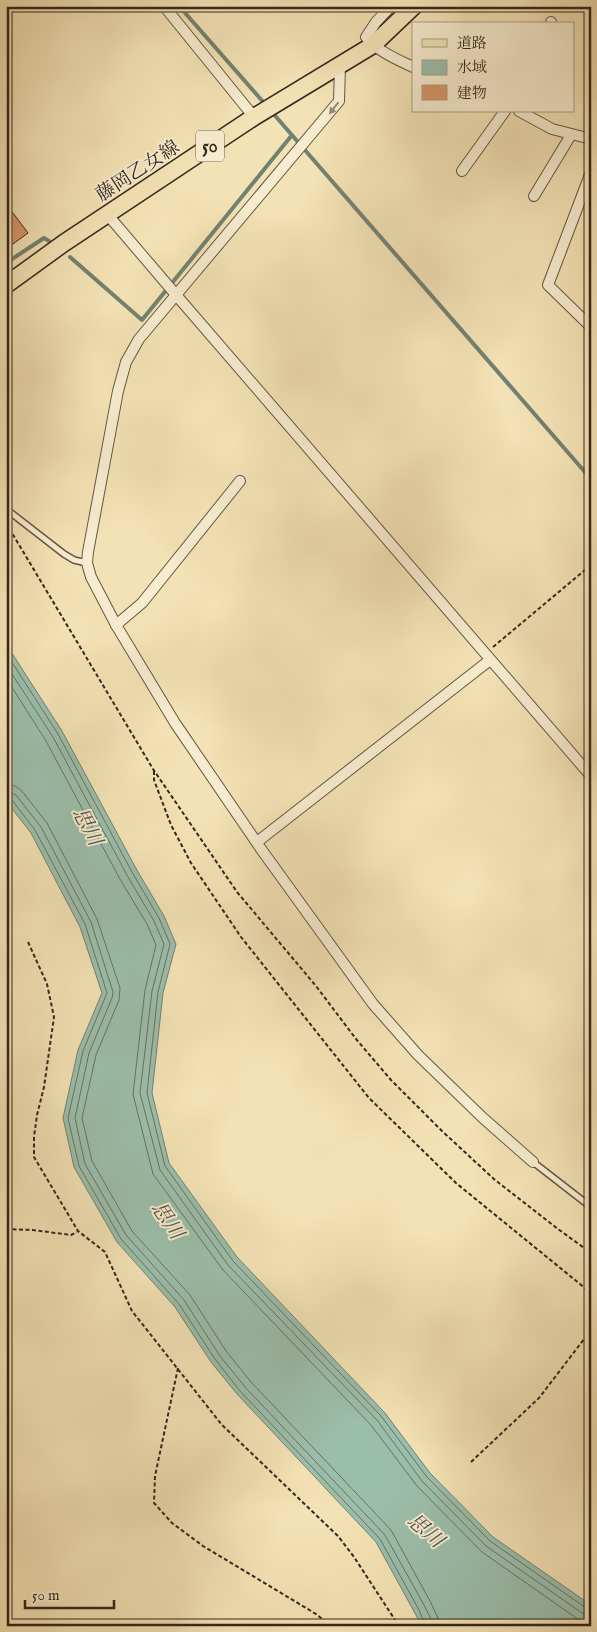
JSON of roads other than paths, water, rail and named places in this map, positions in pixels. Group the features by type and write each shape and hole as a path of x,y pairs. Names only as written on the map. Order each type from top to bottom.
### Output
{"main road":[{"name":"藤岡乙女線","path":"6,285 107,214 254,117 373,45 414,6"}],"street":[{"path":"164,6 254,117"},
{"path":"391,6 376,22 366,37 373,45 386,54 412,67"},
{"path":"340,66 339,101 139,339 126,362 118,390 87,563 91,576 116,625 176,723 257,842 372,1004 418,1055 483,1118 533,1162"},
{"path":"462,171 504,112"},
{"path":"531,114 552,129 591,139"},
{"path":"534,196 571,135"},
{"path":"591,172 548,285 591,327"},
{"path":"107,214 591,776"},
{"path":"116,625 142,603 240,481"},
{"path":"257,842 488,657"}],"lane":[{"path":"6,509 64,554 74,560 87,563"},
{"path":"533,1162 591,1207"}],"water":[{"name":"思川","path":"6,644 62,731 138,872 164,916 176,944 163,993 152,1093 169,1163 237,1257 385,1413 430,1473 493,1537 591,1605 591,1626 422,1626 376,1542 237,1394 211,1362 175,1307 117,1242 74,1167 63,1118 78,1050 102,993 80,927 31,833 6,801"}],"waterway":[{"path":"179,6 265,104"},
{"path":"271,111 591,479"},
{"path":"70,257 142,320 292,135"},
{"path":"6,263 44,238 49,241"}]}
